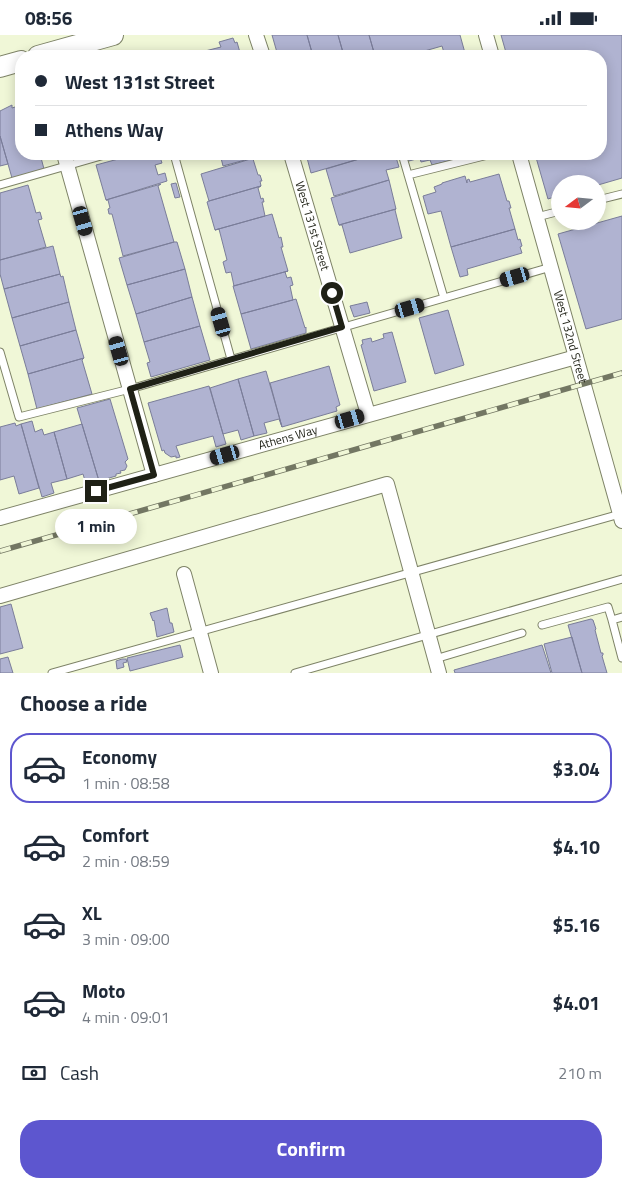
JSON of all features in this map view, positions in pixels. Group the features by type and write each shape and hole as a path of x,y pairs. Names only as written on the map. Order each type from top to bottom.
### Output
{"main road":[{"path":"59,50 112,35"},
{"path":"0,67 15,63"}],"street":[{"path":"256,35 261,50"},
{"path":"486,35 490,50"},
{"path":"65,160 154,475"},
{"name":"West 131st Street","path":"293,160 368,414"},
{"name":"West 132nd Street","path":"521,160 621,517"},
{"name":"Athens Way","path":"0,518 576,357"},
{"path":"0,596 387,484 438,669"},
{"path":"184,574 211,673"}],"lane":[{"path":"0,185 62,160"},
{"path":"176,160 231,359"},
{"path":"404,160 444,298"},
{"path":"408,175 468,160"},
{"path":"606,199 622,194"},
{"path":"537,217 551,213"},
{"path":"0,352 19,417 130,389 551,267"},
{"path":"52,673 412,572 621,517"},
{"path":"295,673 428,633 622,579"},
{"path":"542,625 608,607 622,658"},
{"path":"612,621 622,617"},
{"path":"438,669 522,633"}],"building":[{"path":"272,35 307,35 311,50 276,50"},
{"path":"307,35 338,35 342,50 311,50"},
{"path":"338,35 369,35 373,50 342,50"},
{"path":"369,35 460,35 464,50 443,50 442,46 428,50 373,50"},
{"path":"501,35 622,35 622,178 606,183 606,175 551,175 551,198 548,199 537,160 607,160 607,50 505,50"},
{"path":"233,38 235,43 237,42 239,50 209,50 221,47 219,42"},
{"path":"12,105 12,108 15,107 15,160 42,160 44,169 12,178 0,136 0,111"},
{"path":"0,136 8,164 0,166"},
{"path":"115,160 161,160 162,163 155,165 158,175 165,173 167,181 106,200 96,165"},
{"path":"222,160 245,160 223,166"},
{"path":"247,160 253,160 262,181 260,181 261,186 209,201 201,174"},
{"path":"308,160 355,160 311,173"},
{"path":"356,160 397,160 399,167 386,170 389,180 334,196 326,169"},
{"path":"430,160 452,160 432,165"},
{"path":"499,174 507,201 509,201 515,229 451,247 441,211 428,214 423,196 436,192 434,187 442,183 465,176 467,183 469,179 470,182"},
{"path":"389,180 396,209 339,225 331,198"},
{"path":"176,183 180,197 175,198 171,184"},
{"path":"161,184 158,186 174,242 123,256 112,214 109,214 108,200 106,200"},
{"path":"28,185 36,213 40,212 42,219 38,220 46,247 0,260 0,193"},
{"path":"261,186 258,188 261,199 263,198 264,202 262,202 265,216 215,230 207,202"},
{"path":"396,209 402,238 350,253 342,225 339,225"},
{"path":"272,214 279,238 281,237 283,247 281,247 288,271 234,286 231,272 226,273 223,262 227,260 219,229 215,230"},
{"path":"622,216 622,319 586,329 558,234 572,230 606,230 606,220"},
{"path":"515,229 518,240 520,239 522,253 467,269 468,275 460,277 451,247"},
{"path":"177,242 185,269 127,285 119,258"},
{"path":"53,246 60,274 4,289 0,274 0,260"},
{"path":"185,269 192,297 136,314 127,285"},
{"path":"288,271 285,272 287,278 291,277 293,285 290,286 293,300 241,314 233,286"},
{"path":"60,274 61,277 63,276 69,302 12,318 4,289"},
{"path":"192,297 200,326 144,342 136,314"},
{"path":"296,299 306,327 306,333 251,349 241,314"},
{"path":"69,302 76,330 20,346 12,318"},
{"path":"367,302 370,313 354,317 350,306"},
{"path":"448,310 464,365 435,374 419,318"},
{"path":"200,326 210,360 151,377 147,363 150,362 144,342"},
{"path":"76,330 84,358 28,374 20,346"},
{"path":"392,332 406,382 374,391 361,345 363,344 362,340 371,338 372,342 384,338 383,334"},
{"path":"84,358 82,360 92,394 37,409 28,374"},
{"path":"329,366 340,405 336,407 337,411 282,427 270,383"},
{"path":"266,371 282,427 279,419 264,423 267,433 254,436 238,379"},
{"path":"238,379 254,436 241,440 238,430 223,434 210,388"},
{"path":"209,386 226,444 216,447 213,436 176,446 180,457 171,457 164,450 162,451 148,403"},
{"path":"110,399 128,459 125,462 127,466 125,470 120,471 121,473 116,474 116,476 99,481 77,408"},
{"path":"32,421 35,432 42,429 44,435 54,432 67,479 51,483 54,493 42,497 21,424"},
{"path":"15,423 16,426 21,424 39,488 19,494 14,476 0,480 0,427"},
{"path":"82,424 99,481 86,484 83,474 67,479 54,432"},
{"path":"11,604 23,648 0,654 0,607"},
{"path":"167,608 174,632 157,637 154,620 150,613"},
{"path":"591,619 596,629 607,673 582,673 568,625"},
{"path":"572,637 582,673 552,673 544,644"},
{"path":"180,645 183,657 130,671 127,658"},
{"path":"542,645 551,673 455,673 454,670"},
{"path":"8,657 13,673 0,673 0,659"},
{"path":"126,659 127,662 123,663 124,667 117,669 116,661"}],"railway":[{"path":"0,551 622,373"}],"route":[{"path":"96,491 154,475 130,389 342,327 332,293"}]}
